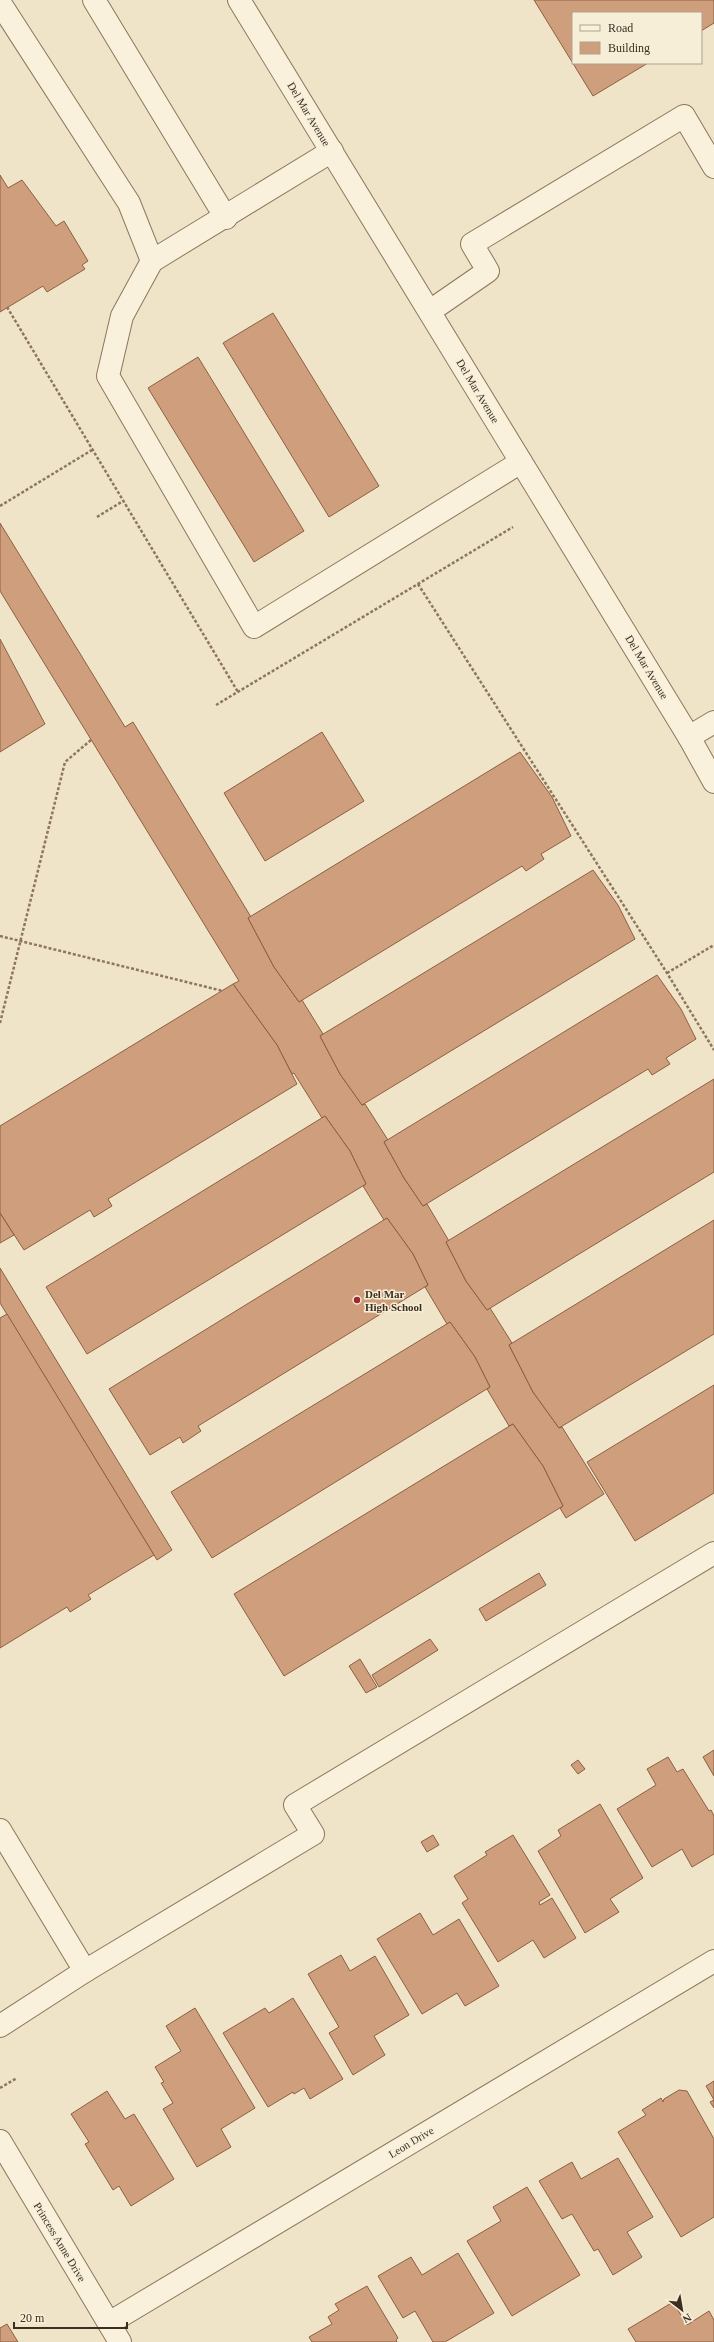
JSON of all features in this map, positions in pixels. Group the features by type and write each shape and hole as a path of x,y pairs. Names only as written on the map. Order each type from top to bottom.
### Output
{"street":[{"path":"94,0 226,218"},
{"name":"Del Mar Avenue","path":"239,0 689,737 714,782"},
{"path":"0,3 129,203 152,261"},
{"path":"430,311 488,271 472,244 684,116 714,167"},
{"path":"332,152 226,218 152,261 122,316 108,376 254,627 521,462"},
{"path":"689,737 714,722"},
{"path":"0,2026 85,1971 313,1834 295,1805 714,1553"},
{"path":"0,1830 85,1971"},
{"name":"Leon Drive","path":"109,2323 714,1961"},
{"name":"Princess Anne Drive","path":"0,2141 120,2342"}],"path":[{"path":"7,308 238,692"},
{"path":"0,506 92,450"},
{"path":"97,517 123,501"},
{"path":"216,706 513,527"},
{"path":"418,584 667,973 714,1050"},
{"path":"0,1023 65,762 92,740"},
{"path":"0,936 223,991"},
{"path":"667,973 714,945"},
{"path":"0,2088 17,2078"}],"building":[{"path":"534,0 714,0 714,23 702,30 702,12 572,12 572,62"},
{"path":"573,64 646,64 593,96"},
{"path":"0,175 8,188 22,180 56,226 64,221 88,261 82,265 85,269 47,292 43,286 0,312"},
{"path":"273,313 379,486 329,517 223,343"},
{"path":"198,357 304,531 254,562 148,388"},
{"path":"0,523 125,727 133,722 251,917 248,918 274,967 299,1002 302,1000 323,1034 320,1036 340,1074 362,1105 365,1104 388,1140 384,1142 404,1178 423,1206 427,1204 449,1241 446,1242 466,1281 487,1310 490,1308 512,1343 509,1345 533,1392 559,1428 562,1427 604,1494 566,1518 560,1508 563,1506 543,1466 513,1424 509,1426 487,1389 490,1387 475,1357 450,1322 447,1324 425,1287 428,1285 413,1254 387,1218 384,1220 363,1186 366,1184 350,1151 325,1116 322,1118 294,1073 292,1074 277,1045 233,984 239,981 0,591"},
{"path":"0,639 45,724 0,752"},
{"path":"322,732 364,801 265,861 224,793"},
{"path":"520,752 552,797 571,836 541,854 544,859 526,871 522,866 299,1002 274,967 248,918"},
{"path":"593,870 618,905 635,939 362,1105 340,1074 320,1036"},
{"path":"657,975 681,1009 696,1039 666,1058 670,1064 652,1075 648,1069 423,1206 404,1178 384,1142"},
{"path":"233,984 277,1045 297,1084 108,1199 112,1206 94,1217 90,1210 24,1250 0,1213 0,1126"},
{"path":"714,1079 714,1172 487,1310 466,1281 446,1242"},
{"path":"325,1116 350,1151 366,1184 87,1354 46,1287"},
{"path":"0,1213 14,1235 0,1243"},
{"path":"387,1218 413,1254 428,1285 198,1426 201,1431 183,1443 180,1437 150,1455 109,1389"},
{"path":"714,1220 714,1334 559,1428 533,1392 509,1345"},
{"path":"0,1268 172,1550 157,1560 0,1303"},
{"path":"7,1314 154,1555 88,1595 91,1599 70,1612 67,1607 0,1648 0,1318"},
{"path":"450,1322 475,1357 490,1387 212,1558 171,1492"},
{"path":"714,1385 714,1493 635,1541 587,1462"},
{"path":"513,1424 543,1466 563,1506 284,1676 234,1594"},
{"path":"539,1573 546,1585 486,1621 479,1609"},
{"path":"430,1639 438,1650 379,1687 372,1675"},
{"path":"360,1659 377,1687 366,1693 349,1666"},
{"path":"714,1750 714,1776 703,1757"},
{"path":"668,1757 677,1772 683,1769 709,1811 711,1810 714,1816 714,1854 692,1867 682,1849 652,1867 617,1809 656,1785 647,1769"},
{"path":"578,1760 585,1769 578,1774 571,1765"},
{"path":"600,1804 643,1878 610,1899 619,1912 585,1933 538,1851 561,1836 558,1830"},
{"path":"433,1835 439,1845 427,1852 421,1842"},
{"path":"513,1835 550,1895 539,1902 540,1905 552,1898 576,1938 544,1958 533,1940 498,1962 462,1903 468,1899 454,1876 487,1855 485,1852"},
{"path":"420,1913 433,1935 459,1919 499,1986 465,2006 457,1993 422,2014 377,1939"},
{"path":"341,1955 350,1971 375,1956 409,2015 374,2036 385,2055 353,2075 329,2033 339,2027 308,1974"},
{"path":"293,1998 343,2079 310,2099 304,2088 294,2094 293,2092 268,2107 223,2033 265,2008 269,2013"},
{"path":"195,2008 255,2108 221,2129 231,2147 197,2167 163,2109 173,2103 161,2083 164,2082 155,2067 181,2051 166,2026"},
{"path":"714,2081 714,2100 706,2086"},
{"path":"679,2090 687,2091 714,2139 714,2217 681,2237 618,2132 646,2115 642,2110 661,2098 663,2102 664,2099"},
{"path":"107,2091 125,2119 134,2114 174,2179 131,2206 119,2186 113,2190 85,2144 89,2142 71,2114"},
{"path":"714,2100 714,2108 710,2102"},
{"path":"618,2158 653,2217 627,2232 642,2257 613,2275 598,2249 594,2251 572,2214 562,2219 539,2181 572,2162 581,2179"},
{"path":"527,2187 580,2275 512,2316 467,2241 501,2221 493,2207"},
{"path":"458,2253 494,2313 445,2342 433,2342 415,2311 403,2318 378,2276 411,2257 422,2275"},
{"path":"367,2286 398,2338 396,2340 397,2342 312,2342 309,2337 332,2324 328,2317 339,2310 335,2304"},
{"path":"673,2302 687,2325 709,2311 714,2320 714,2342 636,2342 628,2329"},
{"path":"7,2324 18,2342 0,2342 0,2328"}],"place":[{"name":"Del Mar High School","path":"357,1300"}]}
